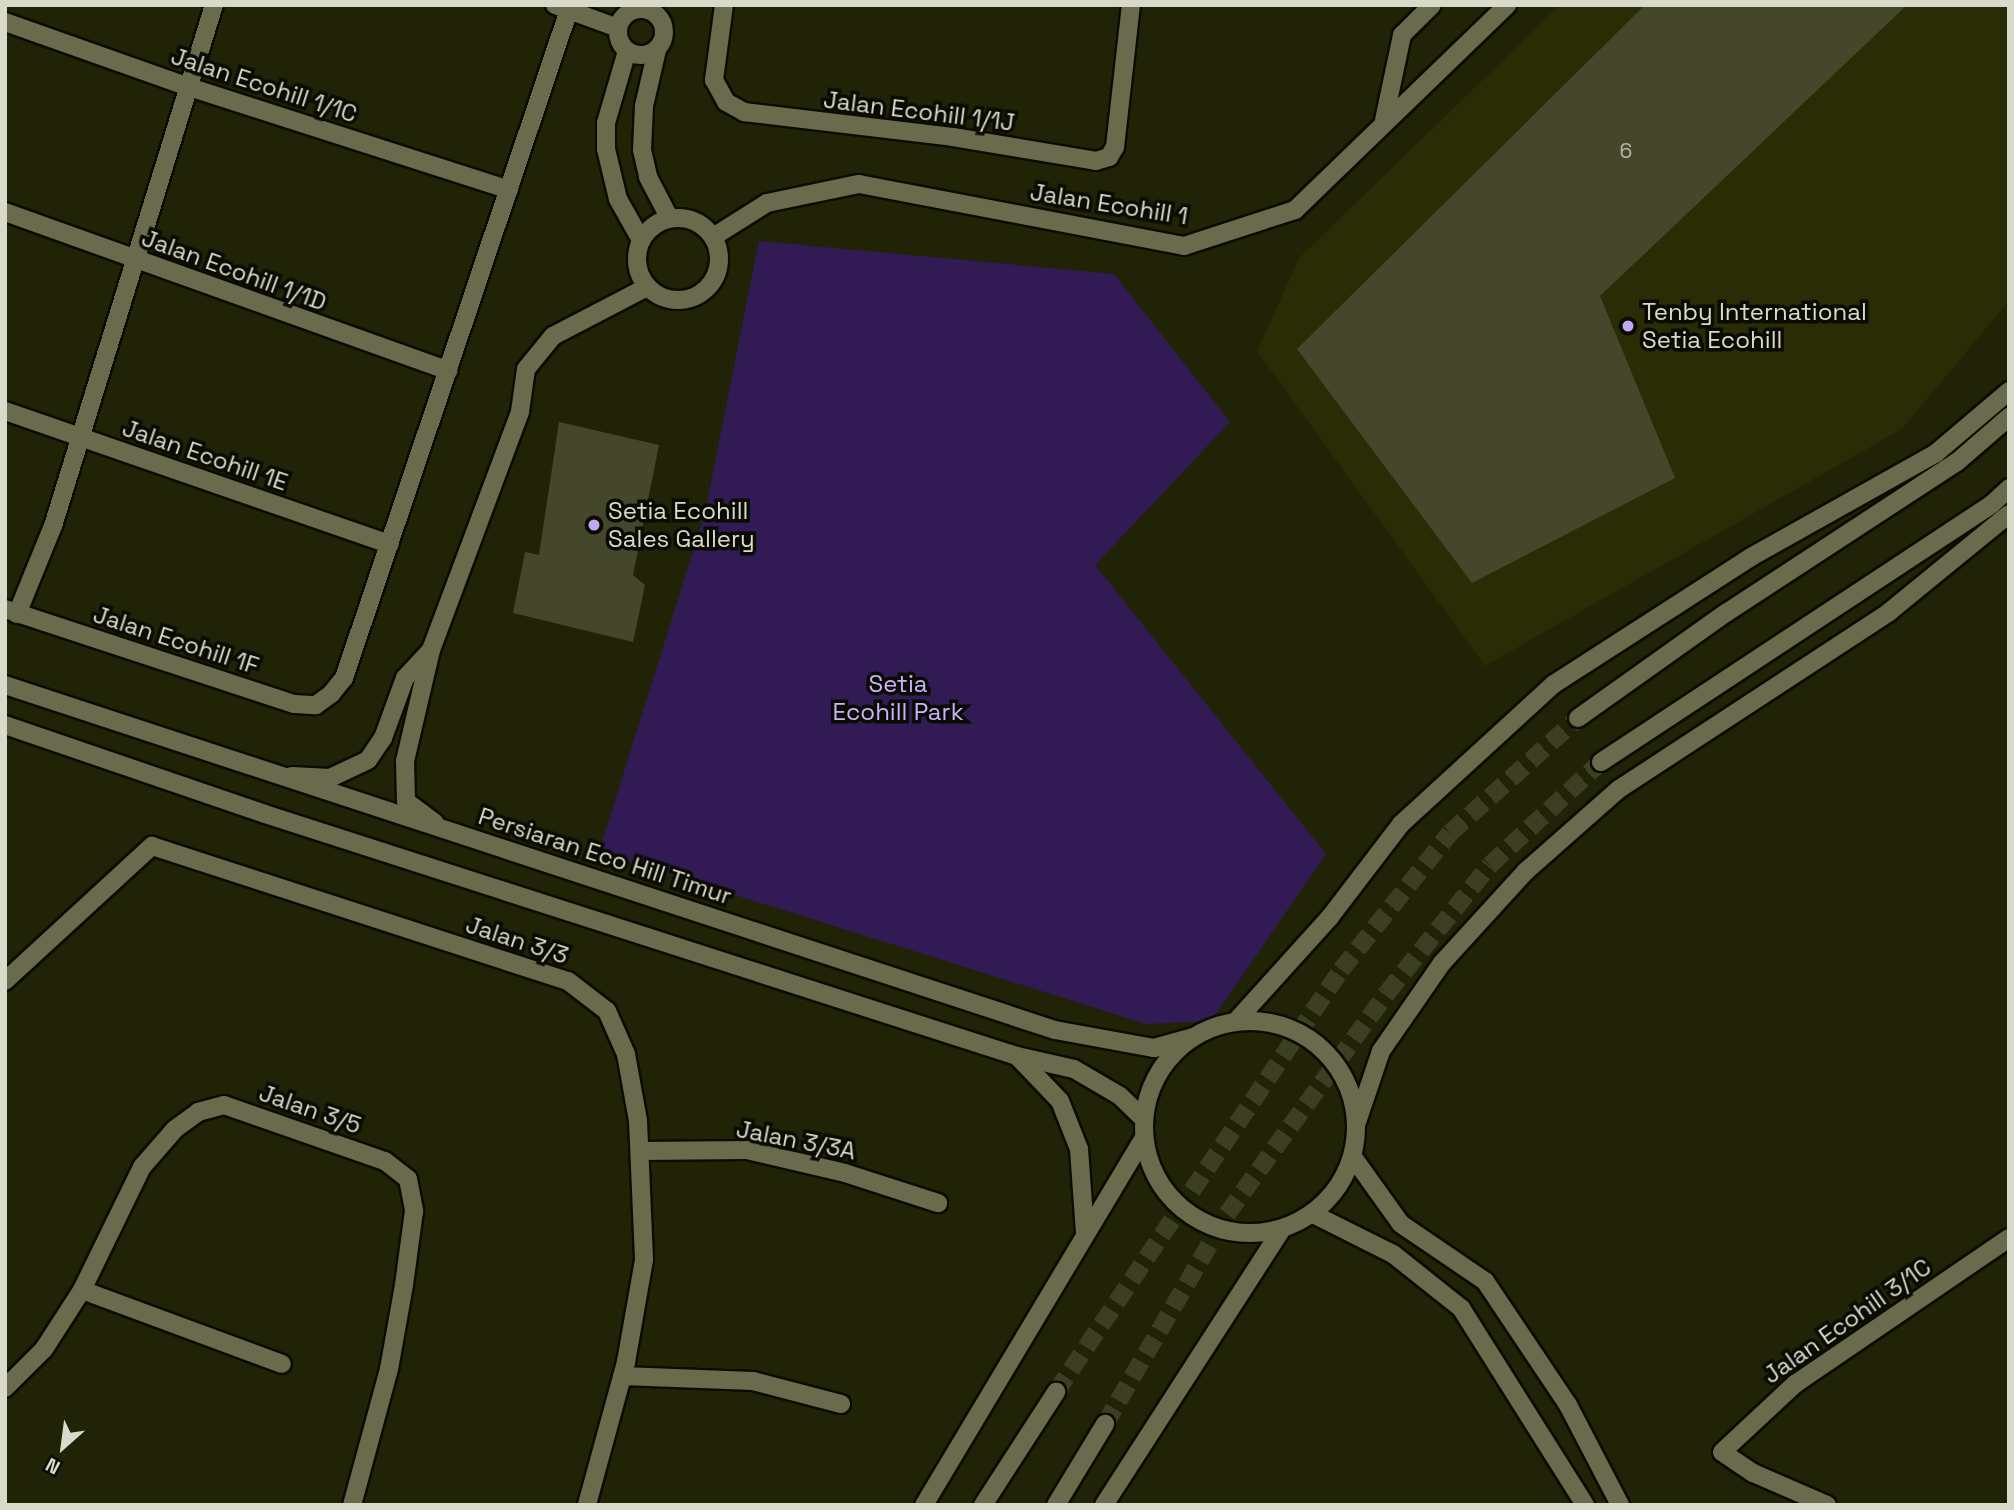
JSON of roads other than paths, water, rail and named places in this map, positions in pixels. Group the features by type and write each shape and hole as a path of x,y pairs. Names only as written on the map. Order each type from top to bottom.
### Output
{"street":[{"path":"11,612 53,526 214,5"},
{"name":"Jalan Ecohill 1/1J","path":"724,5 714,80 726,102 744,112 953,137 1096,160 1109,157 1115,147 1130,5"},
{"path":"1384,121 1402,35 1432,5"},
{"name":"Jalan Ecohill 1","path":"713,237 767,203 859,184 1184,246 1295,210 1384,121 1507,5"},
{"path":"390,544 509,190 562,8 618,28"},
{"path":"657,50 642,56 627,51 618,38 618,28 631,8 656,10 664,27 644,106 642,150 648,177 670,219"},
{"name":"Jalan Ecohill 1/1C","path":"5,22 189,87 509,190"},
{"path":"627,51 608,114 606,149 618,199 641,240"},
{"name":"Jalan Ecohill 1/1D","path":"5,212 135,261 448,371"},
{"path":"670,219 694,221 713,237 720,261 712,284 703,293 680,301 668,299 647,286 637,264 641,240 648,230 670,219"},
{"path":"447,830 406,800 404,780 431,650 520,412 526,369 554,335 647,286"},
{"path":"2009,391 1936,453 1751,556 1554,684 1401,824 1330,917 1237,1020 1193,1037 1171,1056 1154,1080 1144,1119 1144,1138 1151,1166 1164,1191 1185,1211 1209,1225 1245,1233 1282,1229 1313,1214 1338,1189 1353,1157 1357,1122 1381,1051 1442,964 1526,871 1619,789 1889,612 2009,514"},
{"name":"Jalan Ecohill 1E","path":"5,411 390,544"},
{"path":"1578,718 1726,613 1957,462 2009,417"},
{"path":"1601,762 1992,504 2009,488"},
{"name":"Jalan Ecohill 1F","path":"11,612 294,704 316,705 331,694 344,678 390,544"},
{"path":"278,776 330,778 368,760 383,738 405,678 431,650"},
{"name":"Persiaran Eco Hill Timur","path":"5,685 1055,1030 1154,1048 1193,1037"},
{"path":"5,725 265,814 1017,1056 1074,1069 1120,1096 1144,1119"},
{"name":"Jalan 3/3","path":"5,981 152,846 568,981 607,1010 626,1054 641,1151 644,1260 622,1376 587,1505"},
{"path":"1237,1020 1285,1027 1310,1039 1331,1058 1350,1088 1357,1122"},
{"path":"1017,1056 1060,1101 1079,1149 1085,1233"},
{"name":"Jalan 3/5","path":"5,1388 44,1349 82,1290 142,1167 175,1129 198,1112 223,1105 386,1161 408,1179 414,1211 404,1285 389,1369 352,1505"},
{"path":"924,1505 1144,1138"},
{"name":"Jalan 3/3A","path":"641,1151 747,1150 845,1172 938,1203"},
{"path":"1353,1157 1401,1224 1485,1281 1568,1405 1620,1505"},
{"path":"1313,1214 1393,1254 1461,1308 1585,1505"},
{"path":"1104,1505 1282,1229"},
{"name":"Jalan Ecohill 3/1C","path":"1827,1505 1753,1473 1722,1452 1794,1384 2009,1238"},
{"path":"82,1290 282,1364"},
{"path":"622,1376 753,1381 841,1404"},
{"path":"983,1505 1056,1392"},
{"path":"1056,1505 1105,1424"}],"tunnel":[{"path":"1056,1392 1341,970 1450,833 1578,718"},
{"path":"1105,1424 1227,1214 1387,993 1490,865 1601,762"}],"place":[{"name":"Tenby International Setia Ecohill","path":"1628,326"},
{"name":"Setia Ecohill Sales Gallery","path":"594,525"}],"park label":[{"name":"Setia Ecohill Park","path":"898,698"}]}
